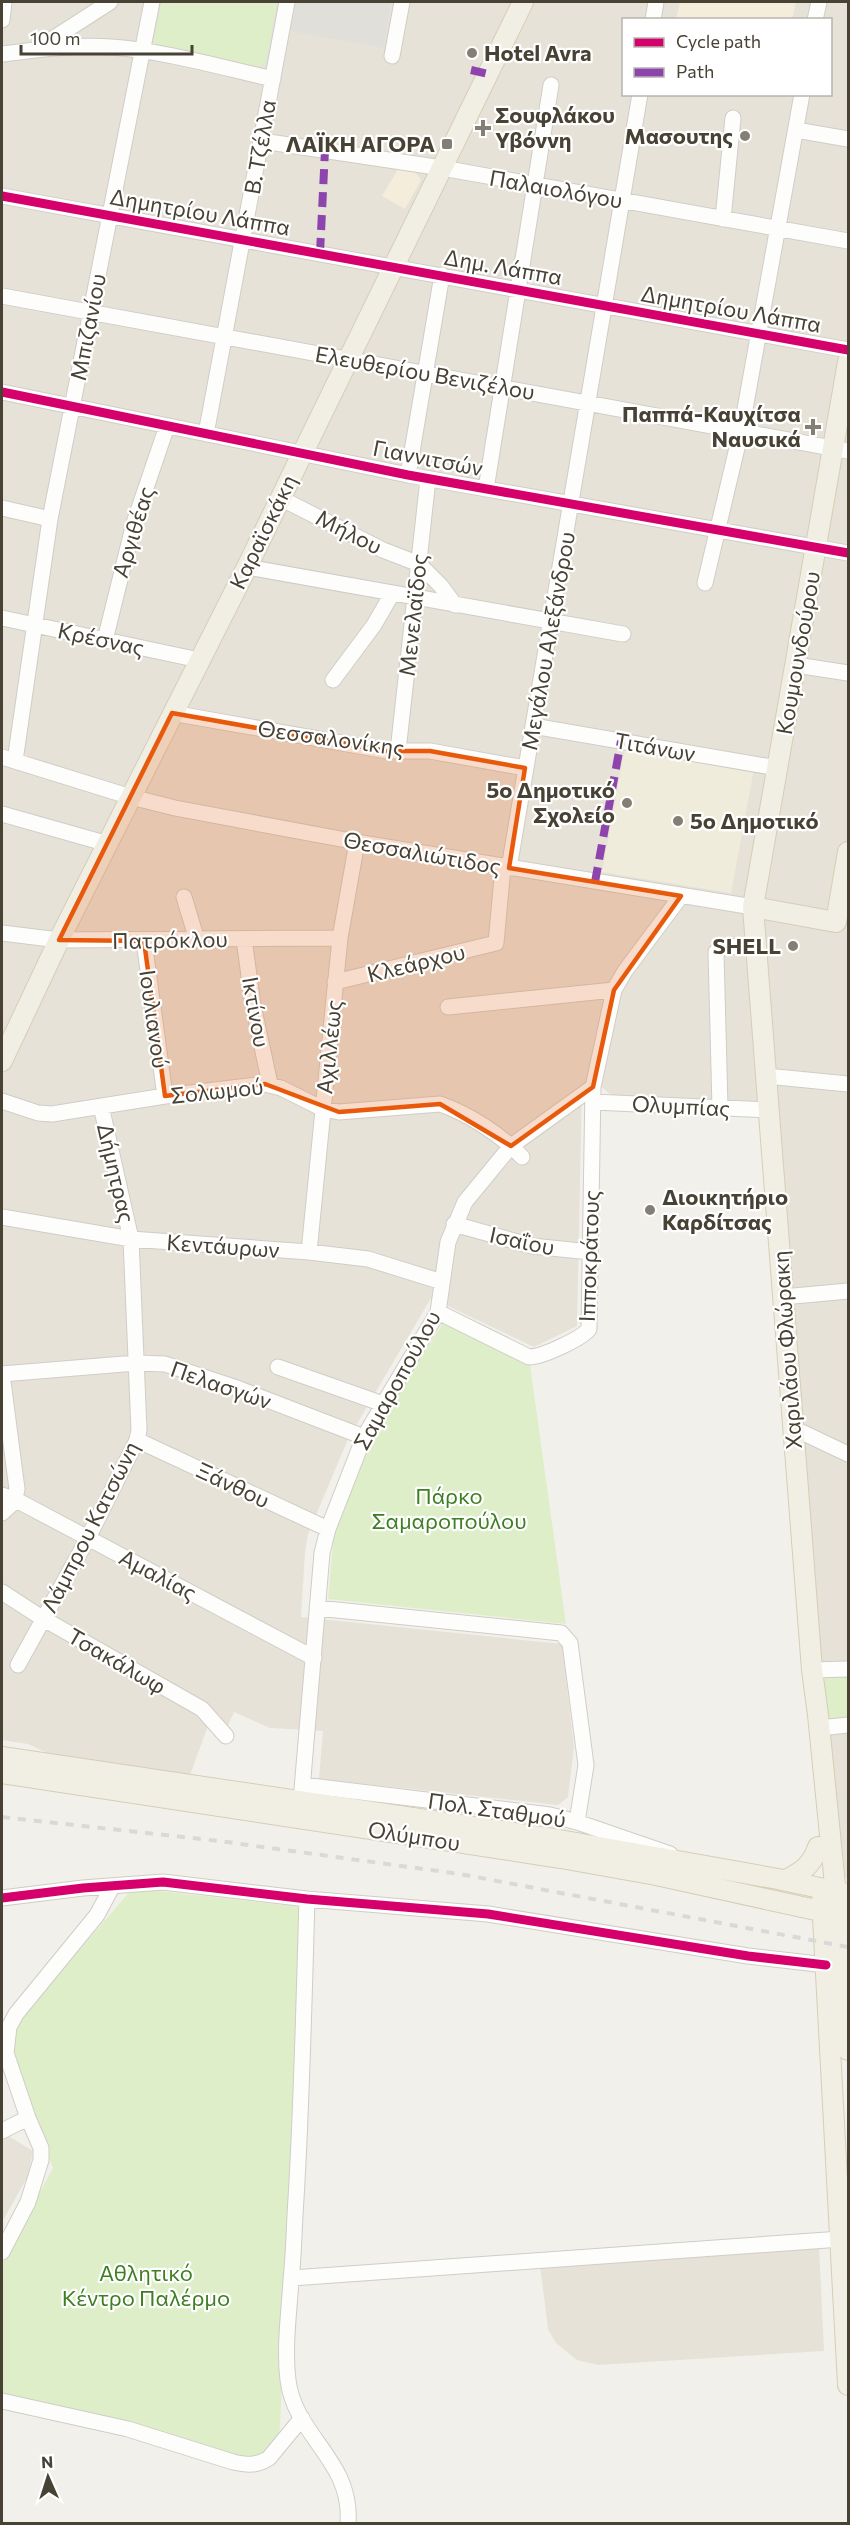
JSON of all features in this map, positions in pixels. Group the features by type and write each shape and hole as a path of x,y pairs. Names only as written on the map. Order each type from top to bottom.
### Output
{"main road":[{"name":"Καραϊσκάκη","path":"2,1061 59,940 247,567 523,2"},
{"name":"Κουμουνδούρου","path":"753,908 816,547 841,450 849,362"},
{"path":"842,923 849,852"},
{"name":"Θεσσαλιώτιδος","path":"753,908 842,923"},
{"name":"Χαριλάου Φλώρακη","path":"753,908 812,1677 835,1891"},
{"name":"Χαριλάου Φλώρακη","path":"812,1677 808,1714 818,1847 835,1891"},
{"name":"Ολύμπου","path":"2,1757 302,1793 786,1880 835,1891"},
{"name":"Ολύμπου","path":"2,1773 572,1860 656,1875 836,1915"},
{"path":"786,1880 806,1868 814,1858 818,1847"},
{"path":"835,1891 843,2156 841,2239 849,2385"},
{"path":"839,1970 849,2050"}],"street":[{"path":"2,20 4,2"},
{"path":"35,50 110,2"},
{"name":"Μπιζανίου","path":"8,759 36,625 50,519 152,2"},
{"name":"Β. Τζέλλα","path":"206,434 287,2"},
{"path":"392,56 402,2"},
{"path":"653,18 656,2"},
{"path":"815,18 819,2"},
{"path":"2,54 76,46 110,46 273,79"},
{"path":"486,489 551,85"},
{"name":"Μεγάλου Αλεξάνδρου","path":"496,944 506,867 552,621 640,96"},
{"path":"705,583 741,431 802,96"},
{"path":"723,219 734,118"},
{"path":"796,130 849,139"},
{"name":"Παλαιολόγου","path":"262,141 442,168 849,241"},
{"name":"Δημητρίου Λάππα","path":"2,196 393,266"},
{"name":"Δημ. Λάππα","path":"393,266 606,305"},
{"path":"408,475 442,275"},
{"name":"Ελευθερίου Βενιζέλου","path":"2,296 841,450"},
{"name":"Δημητρίου Λάππα","path":"606,305 849,350"},
{"name":"Γιαννιτσών","path":"2,392 428,479 849,553"},
{"name":"Αργιθέας","path":"105,640 134,523 167,426"},
{"name":"Μενελαϊδος","path":"398,750 428,479"},
{"name":"Μήλου","path":"280,498 383,550 419,564"},
{"path":"2,508 50,519"},
{"path":"419,564 457,606"},
{"path":"247,567 623,634"},
{"path":"333,680 374,625 392,594"},
{"name":"Κρέσνας","path":"2,618 200,660"},
{"path":"796,665 849,673"},
{"name":"Θεσσαλονίκης","path":"172,713 387,751 430,751 525,768"},
{"name":"Τιτάνων","path":"533,726 777,768"},
{"name":"Θεσσαλιώτιδος","path":"8,759 131,797 175,808 357,842 753,908"},
{"path":"2,814 108,844"},
{"name":"Αχιλλέως","path":"309,1252 340,938 357,842"},
{"path":"593,1094 614,990 625,971 681,896"},
{"path":"184,897 197,940"},
{"name":"Πατρόκλου","path":"2,933 59,940 340,938"},
{"name":"Ικτίνου","path":"244,939 252,995 270,1084"},
{"name":"Ιουλιανού","path":"144,941 165,1096"},
{"name":"Κλεάρχου","path":"335,982 496,944"},
{"path":"720,1108 716,952 722,947 756,946"},
{"path":"448,1006 614,990"},
{"path":"766,1076 849,1084"},
{"name":"Σολωμού","path":"2,1101 44,1114 165,1096 270,1084 322,1109 339,1112 440,1104 455,1109 517,1151"},
{"name":"Ολυμπίας","path":"593,1094 720,1108 769,1110"},
{"name":"Σαμαροπούλου","path":"302,1793 320,1568 328,1530 364,1437 438,1312 448,1242 454,1224 469,1195 517,1151 593,1094"},
{"name":"Ιπποκράτους","path":"438,1312 530,1357 537,1357 583,1335 589,1329 593,1094"},
{"name":"Δήμητρας","path":"101,1106 131,1239"},
{"name":"Κεντάυρων","path":"2,1217 131,1239 309,1252 368,1259 442,1282"},
{"name":"Ισαΐου","path":"454,1224 532,1246 590,1252"},
{"name":"Λάμπρου Κατσώνη","path":"18,1665 88,1538 138,1440 131,1239"},
{"path":"783,1297 849,1291"},
{"name":"Πελασγών","path":"2,1374 136,1363 165,1364 364,1437"},
{"path":"278,1367 383,1404"},
{"path":"2,1374 16,1476 2,1513"},
{"path":"793,1428 849,1454"},
{"name":"Ξάνθου","path":"138,1440 328,1530"},
{"name":"Αμαλίας","path":"8,1497 314,1658"},
{"name":"Τσακάλωφ","path":"2,1592 42,1618 202,1709 226,1736"},
{"name":"Πολ. Σταθμού","path":"302,1793 550,1815 577,1822 586,1765 570,1643 561,1633 317,1608"},
{"path":"812,1677 849,1669"},
{"path":"819,1728 849,1725"},
{"path":"577,1822 657,1848 693,1865"},
{"path":"2,1898 163,1882 307,1899 488,1914 839,1970"},
{"path":"2,2252 28,2202 41,2160 41,2148 28,2118 6,2053 9,2027 16,2014 97,1915 112,1887"},
{"path":"307,1899 288,2380 291,2394 302,2418 339,2473 347,2498 348,2523"},
{"path":"2,2131 28,2118"},
{"path":"292,2278 841,2239"},
{"path":"2,2401 128,2429 250,2465 262,2463 269,2458 302,2418"}],"highlighted area":[{"path":"172,713 387,751 430,751 525,768 509,868 681,896 614,990 593,1087 511,1146 440,1104 339,1112 265,1084 165,1096 144,941 59,940"}],"shaded area":[{"path":"2,2 848,2 848,1878 840,1877 825,1726 778,1107 615,1099 602,1087 582,1085 577,1326 534,1347 431,1298 348,1439 308,1534 301,1617 562,1644 574,1747 568,1797 558,1805 319,1779 323,1731 270,1728 234,1712 227,1728 212,1715 190,1775 54,1756 28,1744 2,1740"},
{"path":"295,2 391,2 384,48 289,31"},
{"path":"680,2 796,2 792,18 676,18"},
{"path":"400,166 411,166 421,180 405,209 382,196"},
{"name":"5ο Δημοτικό","path":"625,748 754,769 731,893 602,872"},
{"path":"2,2132 33,2151 28,2176 2,2222"},
{"path":"819,2246 824,2351 598,2365 577,2360 556,2343 548,2329 540,2265"}],"green space":[{"path":"162,2 277,2 266,62 258,67 152,47"},
{"name":"Πάρκο Σαμαροπούλου","path":"443,1323 530,1365 566,1624 328,1599 334,1533 374,1432"},
{"path":"848,1672 848,1722 825,1723 821,1674"},
{"name":"Αθλητικό Κέντρο Παλέρμο","path":"133,1888 300,1907 280,2428 277,2439 271,2447 254,2460 2,2396 2,2262 53,2168 11,2060 16,2023"}],"railway":[{"path":"2,1817 219,1841 460,1874 848,1947"}],"marked path":[{"path":"471,70 488,74"},
{"path":"320,253 325,150"},
{"path":"595,882 621,741"}],"cycle path":[{"path":"2,196 848,350"},
{"path":"2,392 408,475 848,553"},
{"path":"2,1898 83,1888 163,1882 307,1899 488,1914 748,1956 826,1965"}],"place":[{"name":"Hotel Avra","path":"472,53"},
{"name":"Σουφλάκου Υβόννη","path":"483,128"},
{"name":"Μασουτης","path":"745,136"},
{"name":"ΛΑΪΚΗ ΑΓΟΡΑ","path":"447,144"},
{"name":"Παππά-Καυχίτσα Ναυσικά","path":"813,427"},
{"name":"5ο Δημοτικό Σχολείο","path":"627,803"},
{"name":"5ο Δημοτικό","path":"678,821"},
{"name":"SHELL","path":"793,946"},
{"name":"Διοικητήριο Καρδίτσας","path":"650,1210"}]}
